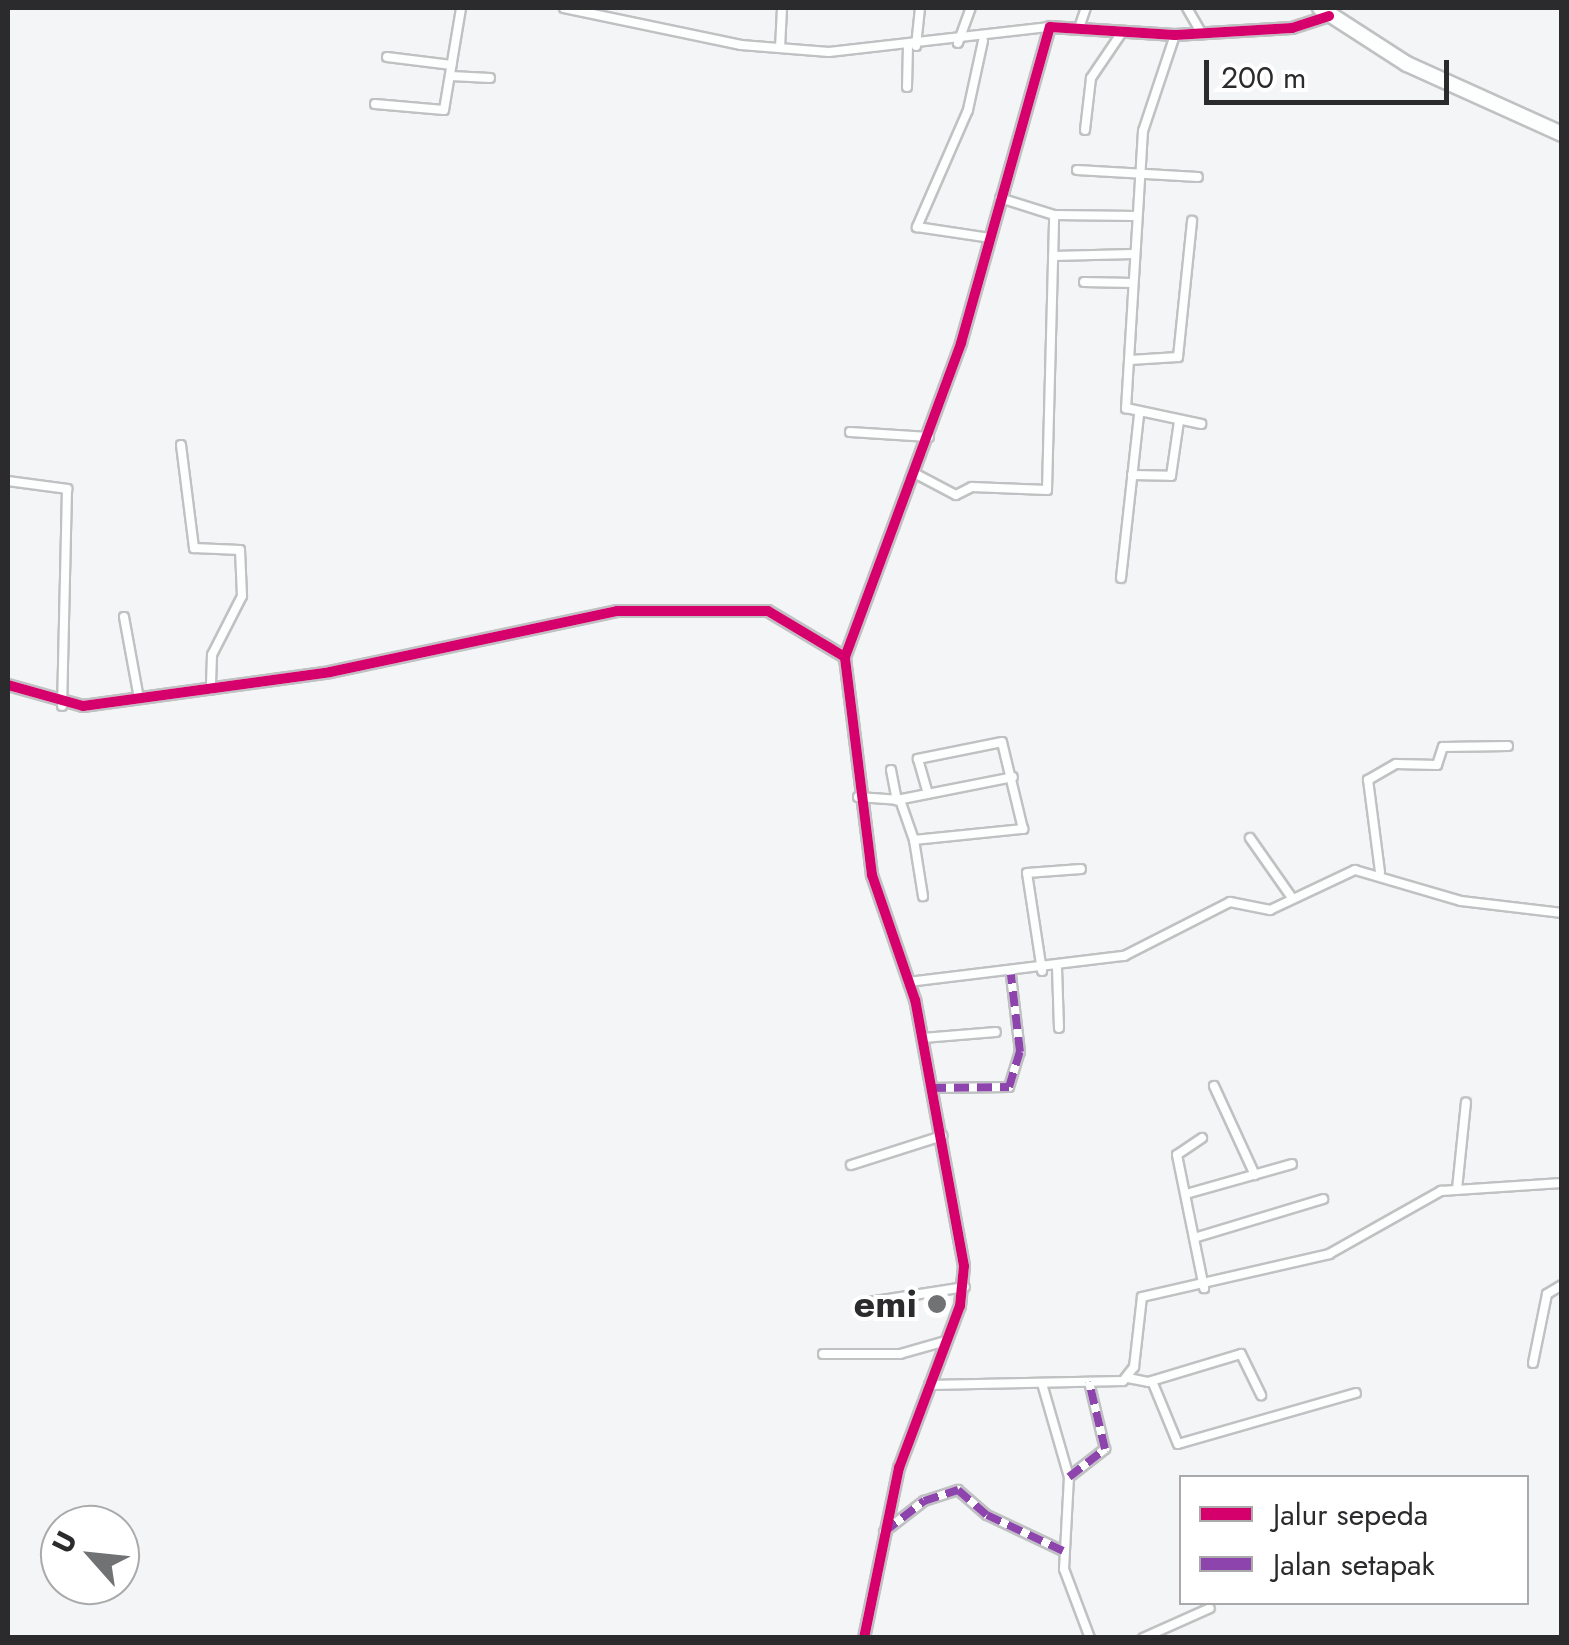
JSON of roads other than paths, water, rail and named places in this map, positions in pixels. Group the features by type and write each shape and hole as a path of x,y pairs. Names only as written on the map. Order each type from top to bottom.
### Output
{"highway":[{"path":"1325,12 1407,64 1562,134"}],"street":[{"path":"376,104 444,110 461,8"},
{"path":"564,8 780,48 984,41 1080,24 1123,31 1202,34 1325,12"},
{"path":"780,48 782,8"},
{"path":"908,87 920,8"},
{"path":"958,43 971,8"},
{"path":"1080,24 1086,8"},
{"path":"1187,8 1202,34"},
{"path":"864,1638 884,1532 929,1385 965,1287 942,1136 922,1038 858,797 845,657 929,438 992,238 1050,27"},
{"path":"1086,130 1091,78 1123,31"},
{"path":"1175,35 1145,119 1138,173 1126,408 1139,415 1201,424"},
{"path":"984,41 968,110 917,227 992,238"},
{"path":"387,57 452,64"},
{"path":"451,76 490,78"},
{"path":"1077,170 1198,177"},
{"path":"1000,198 1054,215 1136,216"},
{"path":"916,474 956,496 972,486 1034,496 1047,490 1054,215"},
{"path":"1130,360 1178,357 1192,221"},
{"path":"1054,256 1134,254"},
{"path":"1084,282 1134,283"},
{"path":"1121,578 1139,415"},
{"path":"1132,475 1170,476 1179,420"},
{"path":"850,432 929,438"},
{"path":"181,445 194,548 240,550 242,596 210,660 211,690"},
{"path":"8,481 67,489 62,706"},
{"path":"8,685 62,706 139,699 211,690 605,612 778,612 845,657"},
{"path":"124,617 139,699"},
{"path":"914,840 1023,829 1013,777 998,742 918,759 928,794"},
{"path":"1380,872 1368,780 1396,764 1436,766 1443,747 1508,746"},
{"path":"891,770 914,840 923,896"},
{"path":"858,797 898,800 1013,777"},
{"path":"1250,838 1292,898"},
{"path":"1042,971 1027,872 1082,869"},
{"path":"908,982 1011,976 1132,953 1230,902 1270,910 1346,871 1380,872 1461,902 1562,913"},
{"path":"1057,968 1059,1028"},
{"path":"931,1088 1010,1087 1020,1052 1011,976"},
{"path":"922,1038 996,1032"},
{"path":"1214,1086 1254,1175"},
{"path":"1457,1188 1466,1102"},
{"path":"852,1166 942,1136"},
{"path":"1202,1138 1177,1153 1204,1288"},
{"path":"1186,1194 1292,1164"},
{"path":"1128,1378 1138,1300 1204,1288 1328,1254 1457,1188 1562,1183"},
{"path":"1194,1238 1323,1199"},
{"path":"1533,1363 1548,1294 1562,1285"},
{"path":"869,1302 965,1287"},
{"path":"823,1354 900,1354 946,1341"},
{"path":"929,1385 1043,1387 1128,1378 1152,1380 1241,1354 1261,1395"},
{"path":"1152,1380 1178,1444 1356,1394"},
{"path":"1069,1477 1105,1452 1089,1382"},
{"path":"1043,1387 1069,1477 1063,1552 1090,1638"},
{"path":"884,1532 955,1490 1063,1552"},
{"path":"1143,1638 1210,1608"}],"place":[{"name":"emi","path":"937,1304"}]}
